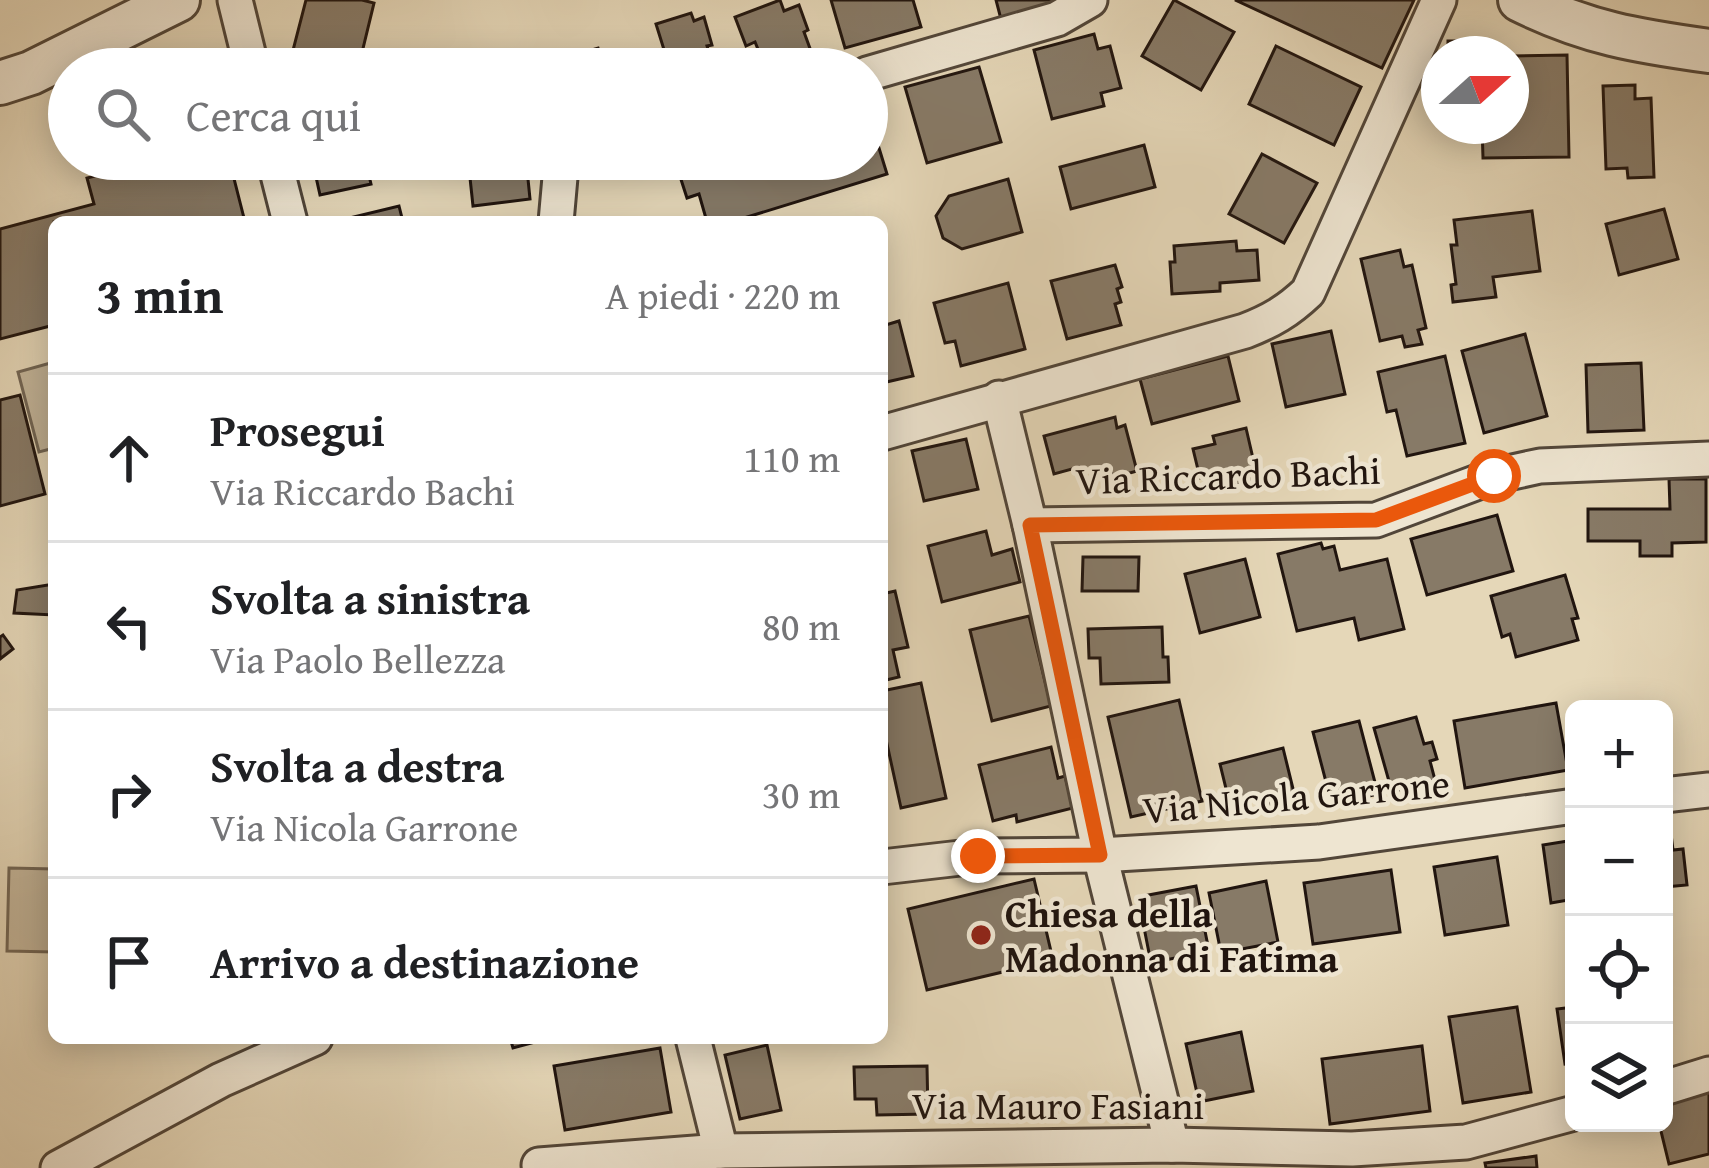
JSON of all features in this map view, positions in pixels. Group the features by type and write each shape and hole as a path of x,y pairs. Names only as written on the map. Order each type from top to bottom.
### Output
{"street":[{"path":"81,48 178,0"},
{"path":"235,0 247,48"},
{"path":"888,68 1057,19 1090,0"},
{"path":"888,431 1245,331 1291,308 1308,292 1439,0"},
{"path":"1520,0 1586,28 1633,41 1709,50"},
{"path":"0,83 48,65"},
{"path":"279,180 288,216"},
{"path":"557,216 560,180"},
{"path":"999,398 1100,855 1172,1145"},
{"name":"Via Riccardo Bachi","path":"1030,525 1376,520 1494,476 1540,466 1709,459"},
{"path":"1673,794 1709,790"},
{"name":"Via Nicola Garrone","path":"888,866 978,856 1100,855 1319,842 1565,807"},
{"path":"58,1168 221,1080 302,1044"},
{"path":"695,1044 722,1151"},
{"path":"1673,1085 1709,1074"},
{"name":"Via Mauro Fasiani","path":"539,1165 722,1151 1172,1145 1352,1149 1466,1142 1565,1115"}],"shaded area":[{"path":"48,364 48,450 39,452 18,372"},
{"path":"9,868 48,869 48,952 7,951"}],"building":[{"path":"306,0 374,3 363,48 294,48"},
{"path":"780,0 784,11 799,5 810,48 757,48 755,42 746,46 735,17"},
{"path":"831,0 913,0 921,27 845,48"},
{"path":"996,0 1070,0 1002,23"},
{"path":"1174,0 1234,32 1201,90 1142,56"},
{"path":"1235,0 1414,0 1382,68"},
{"path":"691,13 694,21 704,17 712,45 663,48 656,24"},
{"path":"1094,34 1098,49 1110,46 1121,88 1101,93 1104,106 1052,119 1034,50"},
{"path":"1276,46 1361,87 1334,145 1249,104"},
{"path":"1567,55 1569,157 1483,158 1483,144 1529,144 1529,56"},
{"path":"979,67 1001,142 927,163 905,87"},
{"path":"1635,85 1635,99 1651,98 1654,177 1628,178 1627,168 1606,169 1603,86"},
{"path":"1144,145 1155,187 1071,209 1060,167"},
{"path":"1262,154 1317,183 1284,243 1229,214"},
{"path":"1008,179 1022,232 962,249 943,238 936,216 949,196"},
{"path":"88,180 234,180 243,216 49,216 94,204"},
{"path":"317,180 370,180 371,184 320,195"},
{"path":"470,180 528,180 530,199 473,206"},
{"path":"681,180 868,180 750,216 705,216 699,194 687,198"},
{"path":"399,206 402,216 358,216"},
{"path":"1664,209 1678,259 1619,275 1606,224"},
{"path":"1532,211 1540,271 1493,277 1496,297 1453,302 1454,220"},
{"path":"48,216 48,327 0,339 0,229"},
{"path":"1236,241 1237,251 1257,250 1259,280 1220,283 1220,291 1172,294 1174,246"},
{"path":"1400,250 1404,267 1412,265 1426,328 1418,330 1422,344 1405,347 1402,336 1380,341 1361,259"},
{"path":"1115,265 1122,287 1117,289 1121,302 1115,304 1121,325 1067,339 1051,281"},
{"path":"1008,283 1025,349 961,366 955,341 945,343 934,303"},
{"path":"899,321 913,376 888,382 888,324"},
{"path":"1331,331 1345,394 1286,407 1272,344"},
{"path":"1525,334 1547,416 1484,433 1462,351"},
{"path":"1228,356 1239,401 1152,424 1140,379"},
{"path":"1445,356 1465,443 1407,456 1396,410 1387,412 1378,372"},
{"path":"1641,363 1644,430 1588,432 1586,365"},
{"path":"20,395 45,494 0,506 0,400"},
{"path":"1115,417 1117,428 1125,425 1137,471 1112,478 1111,472 1097,476 1095,469 1081,473 1079,467 1054,474 1044,436"},
{"path":"1246,428 1258,480 1223,488 1219,473 1200,478 1193,449 1215,444 1213,436"},
{"path":"966,439 978,489 924,501 912,451"},
{"path":"1669,479 1706,479 1706,542 1672,543 1672,556 1640,556 1640,541 1588,541 1588,509 1670,509"},
{"path":"1497,515 1513,571 1427,595 1411,539"},
{"path":"986,531 992,555 1012,549 1020,582 942,602 928,546"},
{"path":"1321,543 1323,549 1334,546 1340,570 1387,559 1404,629 1359,640 1354,618 1297,631 1278,554"},
{"path":"1083,557 1139,557 1138,591 1082,591"},
{"path":"1245,559 1260,617 1200,633 1185,574"},
{"path":"1565,575 1578,618 1572,619 1578,640 1516,657 1510,634 1502,637 1491,596"},
{"path":"48,585 48,615 14,613 17,590"},
{"path":"895,591 908,647 893,650 899,677 888,680 888,593"},
{"path":"1029,616 1051,706 992,721 970,630"},
{"path":"1162,627 1169,682 1101,684 1100,658 1089,658 1088,629"},
{"path":"0,637 13,649 0,659"},
{"path":"921,683 946,798 901,808 888,748 888,690"},
{"path":"1179,700 1202,801 1131,817 1108,717"},
{"path":"1556,703 1565,771 1465,788 1454,721"},
{"path":"1416,717 1424,744 1432,742 1437,759 1430,761 1435,780 1392,792 1374,728"},
{"path":"1359,721 1378,794 1332,805 1313,732"},
{"path":"1051,747 1058,778 1065,776 1073,808 1017,822 1016,815 993,821 979,765"},
{"path":"1283,748 1296,801 1263,809 1260,798 1230,805 1220,764"},
{"path":"1565,841 1565,901 1551,903 1543,845"},
{"path":"1683,849 1687,885 1673,886 1673,850"},
{"path":"1497,857 1508,925 1445,935 1434,867"},
{"path":"1391,870 1400,932 1313,944 1304,883"},
{"name":"Chiesa della Madonna di Fatima","path":"1034,879 1053,960 927,990 908,909"},
{"path":"1266,881 1278,942 1221,953 1209,893"},
{"path":"1196,886 1209,951 1151,963 1138,897"},
{"path":"1517,1007 1531,1092 1463,1103 1449,1017"},
{"path":"1565,1008 1565,1064 1557,1009"},
{"path":"1241,1032 1253,1091 1199,1102 1186,1044"},
{"path":"767,1045 781,1110 740,1119 725,1055"},
{"path":"1422,1046 1430,1111 1330,1124 1322,1059"},
{"path":"660,1048 671,1112 565,1130 554,1066"},
{"path":"927,1066 928,1114 877,1115 876,1099 855,1099 854,1067"},
{"path":"1709,1092 1709,1154 1669,1164 1661,1132 1673,1132 1673,1101"},
{"path":"1536,1156 1537,1168 1486,1168 1485,1163"}],"place":[{"name":"Chiesa della Madonna di Fatima","path":"981,935"}],"route":[{"path":"978,856 1100,855 1030,525 1376,520 1494,476"}]}
